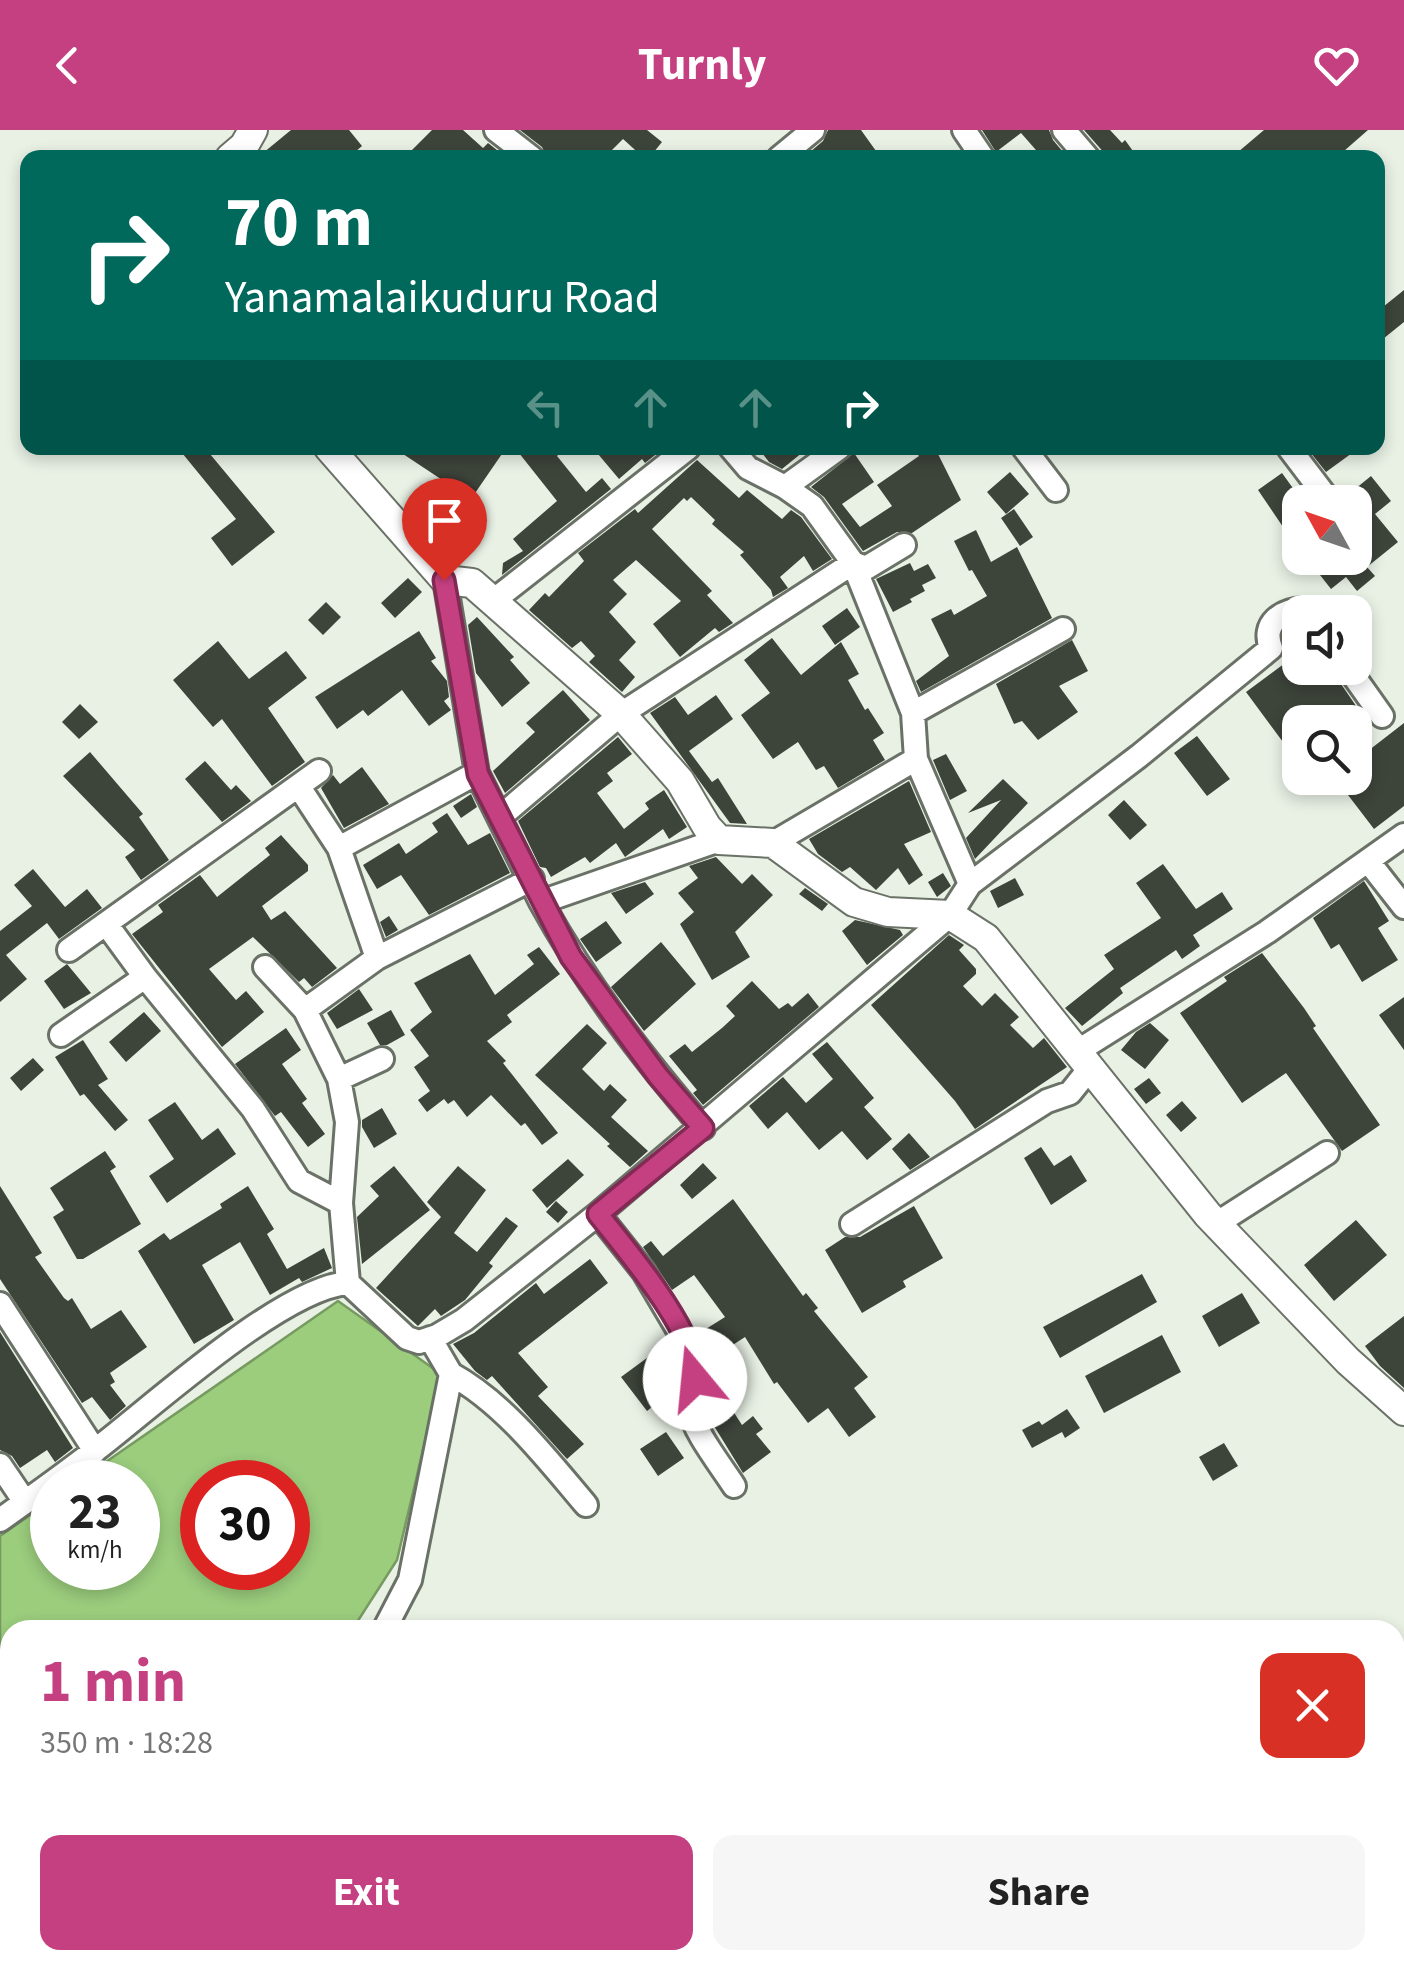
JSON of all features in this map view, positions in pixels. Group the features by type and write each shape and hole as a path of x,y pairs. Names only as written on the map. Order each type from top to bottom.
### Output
{"main road":[{"path":"335,455 444,580 472,583 621,714 680,781 719,840 774,844 854,902 888,912 950,915 986,938 1216,1224 1348,1362 1402,1405"}],"street":[{"path":"496,130 522,150"},
{"path":"789,150 813,130"},
{"path":"1064,130 1081,150"},
{"path":"494,601 679,455"},
{"path":"737,455 748,468 786,487 812,506 852,563 913,713 916,759 970,884"},
{"path":"786,487 829,455"},
{"path":"1029,455 1056,490"},
{"path":"1294,455 1317,485"},
{"path":"852,563 866,568 904,545"},
{"path":"501,816 621,714 852,563"},
{"path":"444,580 478,774 571,957 658,1076 703,1128"},
{"path":"265,967 305,1010 339,1079 348,1122 340,1204 348,1284 407,1338 420,1342 464,1320 703,1128 950,915 970,884 1138,756 1270,648 1269,627 1282,614"},
{"path":"913,713 1062,630"},
{"path":"1360,685 1382,716"},
{"path":"774,844 916,759"},
{"path":"68,950 319,771"},
{"path":"338,848 478,774"},
{"path":"299,787 338,848 377,958"},
{"path":"852,1224 1046,1101 1070,1094 1084,1060 1404,835"},
{"path":"541,902 719,840"},
{"path":"1368,861 1404,907"},
{"path":"305,1010 377,958 532,878"},
{"path":"107,925 253,1109 299,1181 340,1204"},
{"path":"61,1036 145,976"},
{"path":"339,1079 382,1059"},
{"path":"1216,1224 1327,1153"},
{"path":"598,1214 644,1272 692,1353 697,1367 691,1392 692,1417 734,1486"},
{"path":"0,1520 95,1451 171,1388 281,1310 328,1285 348,1284"},
{"path":"0,1304 95,1451"},
{"path":"430,1338 452,1374 506,1418 586,1505"},
{"path":"389,1620 410,1580 452,1374"},
{"path":"0,1466 24,1502"}],"shaded area":[{"path":"338,1301 441,1374 397,1560 358,1620 0,1620 0,1536 30,1515 30,1590 160,1590 160,1460 109,1460"}],"building":[{"path":"291,130 349,130 362,146 357,150 267,150"},
{"path":"432,130 463,130 483,148 488,143 497,150 412,150"},
{"path":"520,130 647,130 662,142 656,150 635,150 623,139 612,150 542,147"},
{"path":"828,130 861,130 875,150 812,150"},
{"path":"982,130 1049,130 1061,150 1036,150 1021,133 995,150"},
{"path":"1084,130 1110,130 1132,150 1102,150"},
{"path":"1264,130 1368,130 1345,150 1240,150"},
{"path":"1404,290 1404,322 1385,337 1385,305"},
{"path":"184,455 211,455 275,532 232,566 211,538 236,519"},
{"path":"405,455 501,455 471,499"},
{"path":"521,455 558,455 586,492 602,478 611,489 502,575 503,563 523,551 513,539 557,501"},
{"path":"599,455 655,455 645,463 642,459 619,479"},
{"path":"764,455 799,455 782,469"},
{"path":"855,455 874,482 842,504 860,527 892,506 877,485 919,456 938,455 961,500 912,533 897,532 863,551 824,497 811,487"},
{"path":"1313,455 1349,455 1326,472"},
{"path":"697,460 739,498 747,490 782,519 791,510 801,517 832,559 813,571 804,556 780,577 788,588 773,597 740,555 744,552 712,524 715,520 691,497 687,501 684,498 652,529 712,591 707,595 733,623 719,632 715,628 680,657 653,624 681,601 636,560 613,580 627,594 609,612 636,642 619,660 635,677 622,692 589,662 595,656 581,641 572,648 529,610 545,593 549,597 584,561 578,553 635,509 638,513"},
{"path":"1010,472 1029,494 1006,514 987,492"},
{"path":"1282,473 1291,485 1282,485 1282,525 1258,490"},
{"path":"1371,476 1391,501 1375,514 1398,542 1372,563 1372,485 1360,485"},
{"path":"423,492 456,522 440,539 408,508"},
{"path":"1014,509 1033,537 1020,546 1001,518"},
{"path":"976,530 991,562 1017,547 1052,618 921,692 916,681 949,656 931,619 951,609 954,615 987,596 954,541"},
{"path":"910,563 914,571 928,564 936,578 922,585 925,591 910,599 912,602 893,612 876,579"},
{"path":"1372,573 1375,576 1357,591 1346,577 1331,589 1320,575"},
{"path":"408,578 422,592 395,618 381,603"},
{"path":"326,602 341,617 323,635 308,620"},
{"path":"847,608 860,627 835,645 822,626"},
{"path":"477,617 514,657 510,660 530,683 502,707 476,673 468,625"},
{"path":"419,631 436,658 431,661 447,681 449,697 444,701 451,710 429,726 402,690 368,716 363,710 337,729 315,697"},
{"path":"772,638 801,675 841,642 859,674 848,680 884,733 873,740 885,760 838,788 824,766 816,770 798,742 773,759 741,715 770,693 744,660"},
{"path":"1072,640 1088,671 1059,686 1078,712 1038,740 1022,721 1014,724 996,684"},
{"path":"218,641 249,679 286,651 307,678 268,708 305,762 272,786 222,719 213,727 173,680"},
{"path":"1282,665 1282,685 1342,685 1355,705 1282,705 1282,741 1246,692"},
{"path":"563,690 590,720 505,793 493,771 535,732 526,723"},
{"path":"716,695 733,719 689,751 712,782 718,778 747,824 730,823 650,713 675,697 688,715"},
{"path":"80,704 98,722 79,739 62,722"},
{"path":"1404,723 1404,806 1374,829 1348,795 1372,795 1372,748"},
{"path":"1197,736 1230,779 1207,796 1174,753"},
{"path":"618,737 632,754 607,773 613,781 597,793 624,829 649,809 645,803 664,790 687,827 669,839 663,829 625,857 616,843 590,863 585,857 551,877 546,868 540,867 518,821"},
{"path":"90,752 143,814 139,817 169,860 141,880 125,857 135,850 63,776"},
{"path":"946,754 967,791 950,800 933,760"},
{"path":"205,761 231,790 236,785 251,801 222,822 185,779"},
{"path":"362,767 389,804 344,828 321,788 333,775 340,784"},
{"path":"1003,779 1028,803 975,859 966,838 1001,800 968,813"},
{"path":"909,781 931,832 904,844 923,875 909,885 898,868 876,890 850,867 842,872 818,854 809,839"},
{"path":"471,794 477,807 461,818 453,806"},
{"path":"1124,800 1147,825 1130,840 1108,815"},
{"path":"447,813 468,845 490,833 510,873 429,915 401,875 377,889 363,865 399,843 406,854 438,832 432,823"},
{"path":"281,835 308,865 308,871 262,906 271,920 285,911 337,968 312,987 304,978 299,982 253,937 209,969 236,1000 246,991 264,1012 222,1047 132,934 163,912 158,905 200,875 217,897 270,855 265,848"},
{"path":"716,857 742,884 752,874 773,895 735,932 750,957 712,980 680,924 694,912 678,893 698,878 689,866"},
{"path":"1163,864 1196,909 1222,892 1233,909 1193,935 1200,946 1182,959 1176,950 1120,988 1123,993 1082,1026 1065,1008 1114,969 1104,955 1161,918 1136,883"},
{"path":"33,869 65,907 87,889 102,908 59,939 47,923 6,955 27,979 0,1002 0,931 32,906 14,885"},
{"path":"943,873 951,886 937,897 928,882"},
{"path":"1015,878 1024,895 998,908 990,891"},
{"path":"1364,881 1389,921 1378,928 1398,960 1362,982 1339,944 1331,949 1313,918"},
{"path":"645,882 654,894 626,914 611,893"},
{"path":"805,888 828,904 822,911 799,894"},
{"path":"389,916 398,930 386,937 380,922"},
{"path":"855,920 900,930 903,935 867,965 842,931"},
{"path":"606,921 622,943 596,962 580,939"},
{"path":"949,935 964,945 959,950 976,969 976,974 963,986 982,1006 995,993 1019,1017 1010,1025 1033,1048 1044,1038 1067,1067 975,1129 871,1005"},
{"path":"661,942 696,984 644,1031 611,987"},
{"path":"539,947 560,974 507,1015 512,1022 487,1041 558,1133 542,1145 525,1123 521,1126 491,1095 467,1117 454,1100 448,1104 444,1099 427,1112 418,1100 430,1091 414,1067 429,1056 410,1030 432,1012 414,983 470,954 495,995 534,964 527,955"},
{"path":"1262,953 1304,1008 1316,1026 1313,1028 1380,1125 1342,1151 1286,1073 1242,1103 1180,1013 1227,981 1224,977"},
{"path":"67,964 91,993 64,1009 44,981"},
{"path":"752,981 779,1009 788,1003 792,1007 808,993 819,1007 703,1105 693,1093 697,1090 669,1056 685,1044 692,1052 722,1028 735,1016 726,1006"},
{"path":"359,989 373,1010 337,1029 327,1013"},
{"path":"1404,997 1404,1050 1379,1015"},
{"path":"391,1010 405,1035 380,1045 367,1023"},
{"path":"144,1012 161,1031 126,1062 109,1042"},
{"path":"1150,1023 1169,1040 1145,1069 1121,1050"},
{"path":"587,1024 607,1043 582,1069 604,1091 610,1084 627,1100 611,1117 648,1151 630,1167 535,1075"},
{"path":"286,1028 301,1050 282,1064 307,1099 302,1103 325,1134 308,1147 281,1112 275,1116 235,1064"},
{"path":"83,1040 108,1079 98,1085 128,1120 115,1131 84,1094 80,1096 55,1057"},
{"path":"827,1042 874,1098 864,1107 892,1139 867,1160 842,1131 819,1150 787,1112 768,1129 749,1106 783,1077 806,1103 833,1079 812,1054"},
{"path":"33,1058 44,1070 21,1091 10,1078"},
{"path":"1149,1078 1161,1093 1146,1104 1134,1089"},
{"path":"1182,1101 1197,1118 1181,1132 1166,1115"},
{"path":"175,1102 202,1140 218,1128 236,1154 167,1203 149,1176 174,1159 148,1120"},
{"path":"382,1108 397,1134 374,1148 362,1120"},
{"path":"909,1133 930,1157 910,1170 892,1149"},
{"path":"1041,1147 1054,1166 1071,1155 1087,1181 1051,1205 1024,1158"},
{"path":"105,1151 116,1167 110,1171 141,1224 77,1259 53,1217 64,1210 50,1188"},
{"path":"568,1159 584,1175 547,1208 532,1190"},
{"path":"703,1163 717,1178 692,1199 680,1185"},
{"path":"394,1166 430,1210 362,1264 357,1217 379,1196 370,1186"},
{"path":"458,1166 486,1190 454,1233 477,1252 506,1217 518,1226 465,1300 441,1316 435,1309 418,1326 376,1288 441,1217 427,1202"},
{"path":"0,1186 42,1253 35,1257 64,1298 72,1298 91,1329 121,1310 147,1347 110,1373 115,1382 110,1385 126,1406 110,1420 92,1397 82,1403 0,1279"},
{"path":"248,1186 274,1229 267,1234 287,1269 324,1248 332,1268 302,1282 299,1278 270,1295 240,1242 202,1265 234,1320 194,1344 138,1251 164,1233 170,1240 222,1208 220,1204"},
{"path":"733,1199 803,1296 806,1293 818,1308 814,1311 868,1377 854,1388 876,1417 849,1437 828,1408 808,1423 777,1382 774,1384 745,1337 719,1354 726,1365 710,1375 707,1349 698,1334 725,1317 694,1275 672,1290 643,1247 651,1241 663,1256"},
{"path":"556,1201 568,1212 558,1223 546,1212"},
{"path":"914,1206 943,1258 903,1281 906,1287 862,1313 825,1250 845,1237 860,1237"},
{"path":"1356,1220 1387,1255 1334,1301 1304,1265"},
{"path":"590,1259 608,1283 518,1353 548,1387 538,1396 584,1444 567,1459 492,1376 487,1380 475,1371 453,1344 474,1333 536,1283 544,1294"},
{"path":"1142,1274 1157,1302 1060,1358 1043,1327"},
{"path":"1242,1293 1260,1323 1219,1347 1202,1316"},
{"path":"1404,1316 1404,1388 1365,1346"},
{"path":"0,1332 73,1448 58,1460 47,1450 20,1468 12,1456 0,1450"},
{"path":"1162,1335 1181,1372 1104,1413 1085,1376"},
{"path":"651,1355 676,1388 647,1411 621,1377"},
{"path":"722,1394 742,1425 753,1416 763,1429 756,1434 771,1452 743,1473 706,1413 705,1405"},
{"path":"1067,1409 1080,1428 1065,1438 1062,1432 1032,1448 1022,1430 1039,1421 1042,1425"},
{"path":"666,1432 684,1458 658,1476 640,1449"},
{"path":"1224,1443 1238,1466 1213,1481 1199,1457"}],"route":[{"path":"444,580 478,774 571,957 658,1076 703,1128 598,1214 644,1272 672,1316 692,1353 697,1367 695,1379"}]}
